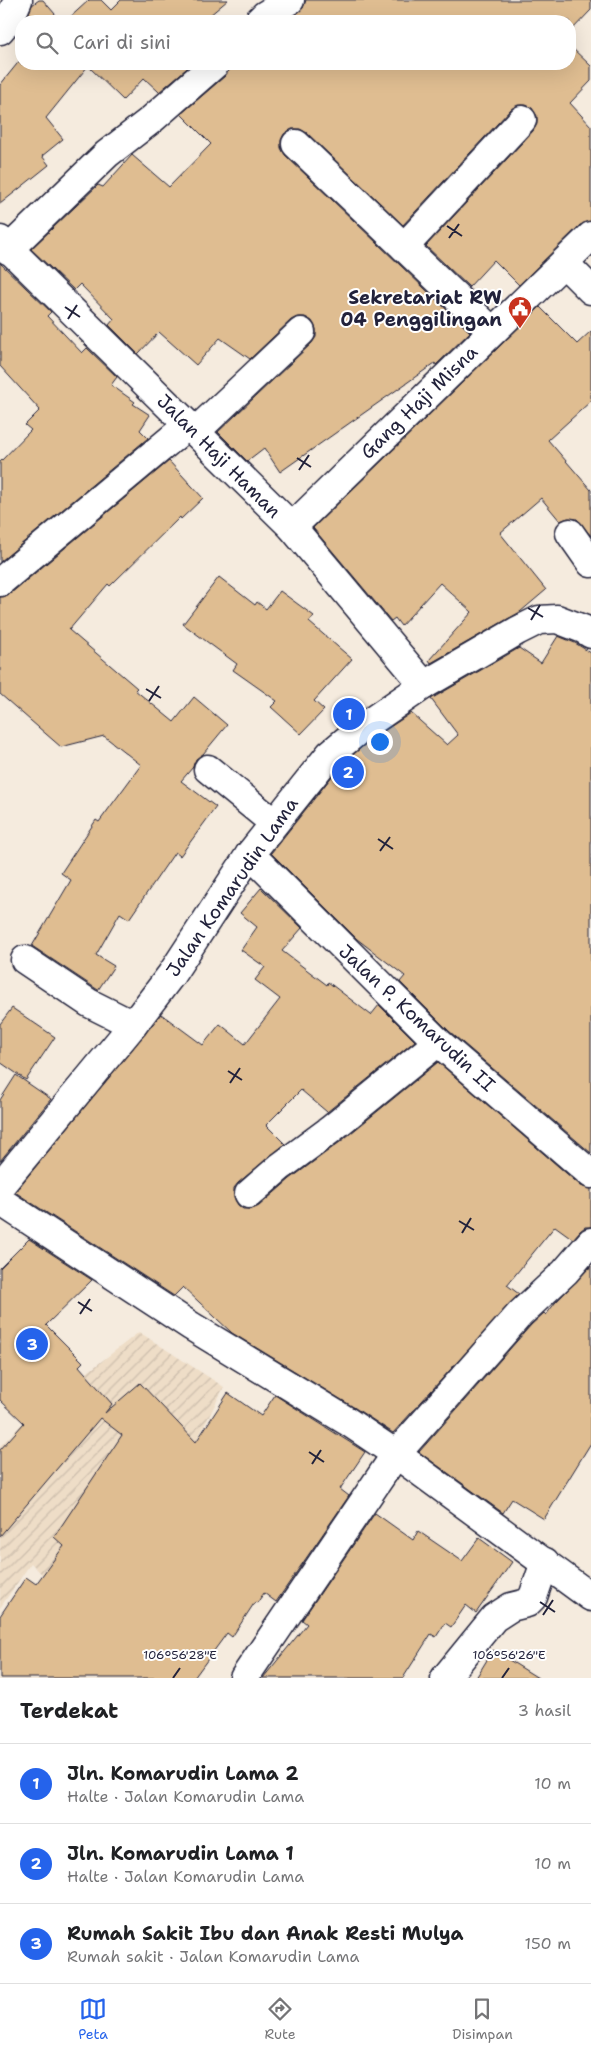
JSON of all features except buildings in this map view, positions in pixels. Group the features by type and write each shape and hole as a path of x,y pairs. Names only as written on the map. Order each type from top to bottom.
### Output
{"street":[{"path":"0,30 10,18 19,0 26,0"},
{"path":"265,15 290,0"},
{"path":"4,245 107,154 151,120 209,70"},
{"path":"404,247 522,120"},
{"path":"296,144 492,331"},
{"name":"Gang Haji Misna","path":"292,528 591,236"},
{"name":"Jalan Haji Haman","path":"4,245 292,528 424,685"},
{"path":"564,263 591,290"},
{"path":"0,582 192,428 301,332"},
{"path":"570,533 591,564"},
{"name":"Jalan Komarudin Lama","path":"0,1186 133,1025 171,974 250,854 330,754 360,729 424,685 539,620 557,619 588,628"},
{"path":"208,769 274,823"},
{"name":"Jalan P. Komarudin II","path":"250,854 438,1042 591,1174"},
{"path":"25,960 89,1003 133,1025"},
{"path":"249,1194 280,1167 330,1130 438,1042"},
{"path":"0,1201 190,1326 346,1421 396,1454 591,1597"},
{"path":"244,1678 396,1454 520,1314 565,1272 591,1242"},
{"path":"445,1678 494,1618 511,1607 527,1603 533,1597 545,1562"}],"shaded area":[{"path":"139,1332 224,1387 170,1493 78,1611 31,1563 0,1608 0,1446 23,1423"}],"place":[{"name":"Sekretariat RW 04 Penggilingan","path":"520,329"},
{"name":"Jln. Komarudin Lama 2","path":"349,714"},
{"name":"Jln. Komarudin Lama 1","path":"348,772"},
{"name":"Rumah Sakit Ibu dan Anak Resti Mulya","path":"32,1344"}]}
